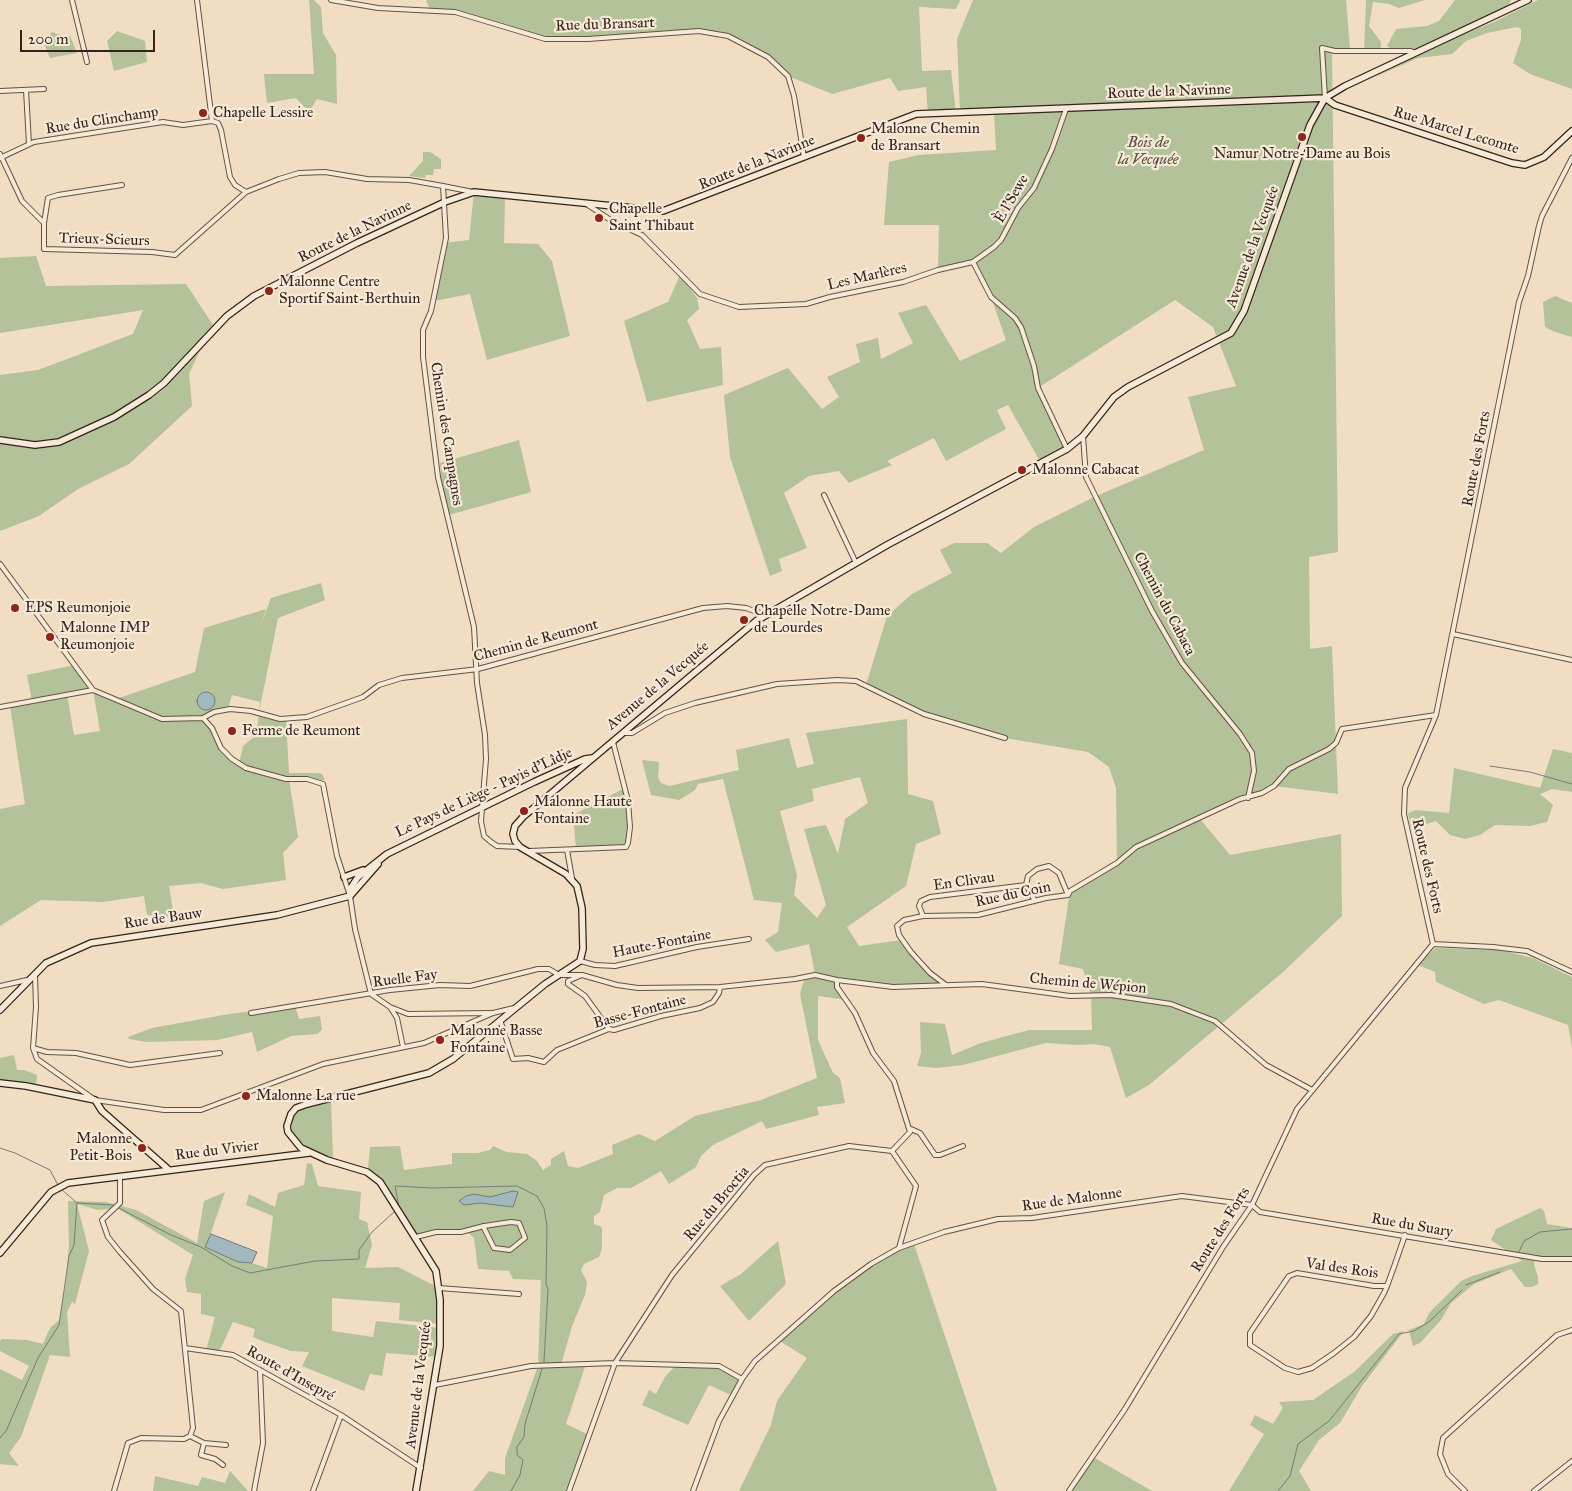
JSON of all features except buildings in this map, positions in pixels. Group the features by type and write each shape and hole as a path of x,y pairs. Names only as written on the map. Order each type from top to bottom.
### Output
{"street":[{"path":"72,0 83,53 87,62"},
{"path":"198,0 212,121 218,123 221,130 230,177 235,186 246,192 279,179 315,172 325,172 367,179 409,180 474,192"},
{"name":"Rue du Bransart","path":"331,0 378,8 455,12 545,39 588,39 699,31 728,36 768,57 788,76 794,96 804,157"},
{"path":"1325,98 1336,90 1528,0"},
{"path":"1325,98 1322,48 1335,51 1412,51 1416,53"},
{"path":"0,91 44,89"},
{"path":"26,90 29,144"},
{"name":"Route de la Navinne","path":"0,440 46,445 66,440 114,417 164,383 227,316 254,296 321,261 445,202 474,192 651,212 669,210 916,114 1325,98"},
{"name":"Rue Marcel Lecomte","path":"1325,98 1334,105 1512,163 1526,165 1544,157 1572,131"},
{"name":"Avenue de la Vecquée","path":"520,847 515,841 516,826 612,740 738,633 856,563 1067,449 1082,436 1114,397 1128,387 1230,334 1238,323 1310,125 1325,98"},
{"name":"È l'Sewe","path":"973,262 1001,240 1018,208 1034,188 1052,149 1066,109"},
{"name":"Rue du Clinchamp","path":"0,157 29,144 163,122 183,125 212,121"},
{"name":"Trieux-Scieurs","path":"0,157 22,201 44,223 44,250 152,252 175,256 246,192"},
{"name":"Route des Forts","path":"1069,1491 1125,1409 1252,1204 1268,1174 1289,1123 1312,1090 1433,944 1404,814 1403,800 1405,788 1436,715 1519,302 1528,276 1542,216 1572,158"},
{"path":"44,223 48,198 122,185"},
{"name":"Chemin des Campagnes","path":"443,186 446,238 433,306 423,330 423,358 438,477 474,627 478,669 477,684 485,735 486,758 481,808 484,836 497,846 520,847"},
{"name":"Les Marlères","path":"588,205 612,221 642,235 700,294 739,307 806,304 830,297 896,284 938,270 973,262"},
{"path":"973,262 991,297 1015,318 1021,327 1034,366 1038,388 1067,449"},
{"name":"Chemin du Cabaca","path":"1082,436 1086,477 1157,620 1182,663 1240,734 1252,753 1254,771 1248,798"},
{"path":"824,495 856,563"},
{"name":"Chemin de Reumont","path":"0,564 93,690 152,717 162,719 203,718 214,712 230,709 251,711 280,719 307,717 363,697 379,685 402,678 478,669 703,608 727,606 746,608 766,615"},
{"path":"1453,634 1572,660"},
{"path":"621,734 632,733 665,713 695,703 777,684 838,680 856,681 924,714 1005,738"},
{"path":"0,707 93,690"},
{"name":"Rue du Coin","path":"946,985 921,964 896,930 897,926 904,920 923,916 978,915 1068,895 1070,891 1117,863 1136,847 1274,786 1289,769 1329,749 1336,743 1342,729 1436,715"},
{"path":"203,718 212,728 221,748 232,759 246,768 286,779 307,779 323,784 336,856 350,896 355,929 371,994 390,1006 408,1014 492,1013"},
{"path":"526,852 625,848 628,843 628,801 612,740"},
{"name":"Le Pays de Liège - Payis d'Lîdje","path":"350,896 350,889 367,868 387,854 585,759 592,758"},
{"path":"520,847 572,878"},
{"path":"567,850 572,878 577,886 582,908 583,949 580,960"},
{"name":"Le Pays de Liège - Payis d'Lîdje","path":"350,896 387,854"},
{"path":"1035,901 1026,885 1028,876 1037,869 1049,866 1059,873 1068,895"},
{"path":"344,878 367,868"},
{"name":"En Clivau","path":"923,916 919,906 921,901 930,897 1026,885"},
{"name":"Rue de Bauw","path":"0,1010 27,980 46,963 91,943 277,915 350,896"},
{"name":"Haute-Fontaine","path":"580,960 596,965 615,966 697,947 749,939"},
{"path":"1433,944 1527,951 1572,972"},
{"name":"Avenue de la Vecquée","path":"416,1491 435,1385 440,1324 439,1288 436,1271 380,1182 367,1172 310,1153 293,1140 288,1132 289,1119 296,1108 322,1099 429,1073 453,1059 500,1020 580,960"},
{"name":"Ruelle Fay","path":"251,1013 440,985 470,986 538,969 549,969 559,976"},
{"path":"35,973 36,1007 33,1048 37,1059 94,1100"},
{"path":"559,976 582,975 617,985 638,988 720,987 795,979 815,974 837,980 837,987 855,1013 873,1052 894,1081 900,1106 911,1129 920,1134 935,1155 940,1155 963,1146"},
{"path":"582,975 568,981 568,984 586,996 609,1029"},
{"path":"0,986 27,980"},
{"name":"Chemin de Wépion","path":"837,980 893,987 982,984 1070,996 1111,994 1171,1004 1215,1020 1266,1065 1312,1090"},
{"name":"Basse-Fontaine","path":"500,1020 513,1059 528,1058 544,1062 556,1050 609,1029 700,1008 713,1002 720,987"},
{"path":"390,1006 398,1018 403,1047"},
{"path":"0,1083 147,1108 201,1110 323,1064 428,1041 492,1013 518,1007"},
{"path":"33,1048 47,1052 76,1053 130,1065 220,1053"},
{"name":"Rue du Vivier","path":"94,1100 102,1111 168,1169 310,1153"},
{"path":"899,1248 916,1186 892,1151 904,1140 911,1129"},
{"name":"Rue du Broctia","path":"569,1491 615,1363 672,1275 754,1175 765,1165 849,1146 892,1151"},
{"path":"0,1253 59,1187 168,1169"},
{"path":"120,1176 120,1203 117,1208 102,1220 108,1238 152,1289 181,1311 192,1428 190,1436"},
{"name":"Rue de Malonne","path":"693,1491 719,1421 742,1379 755,1361 834,1291 871,1264 899,1248 944,1232 998,1219 1032,1218 1182,1196 1252,1204"},
{"name":"Rue du Suary","path":"1252,1204 1260,1212 1542,1259 1572,1259"},
{"path":"416,1237 436,1232 461,1232 483,1226 511,1222 519,1223 524,1238 510,1250 494,1248 483,1226"},
{"name":"Val des Rois","path":"1387,1286 1360,1284 1298,1273 1289,1276 1250,1333 1250,1345 1285,1368 1298,1372 1312,1368 1354,1336 1371,1316 1387,1286 1405,1235"},
{"path":"439,1288 519,1294"},
{"path":"1465,1491 1448,1474 1440,1454 1443,1438 1557,1335 1572,1330"},
{"name":"Route d'Insepré","path":"185,1348 233,1355 341,1416 421,1468"},
{"path":"435,1385 531,1366 615,1363 719,1366 742,1379"},
{"path":"254,1491 263,1443 260,1370"},
{"path":"313,1491 341,1416"},
{"path":"114,1491 128,1443 141,1438 175,1440 190,1436 204,1443 226,1445"},
{"path":"204,1443 201,1455 215,1459 222,1465"},
{"path":"1534,1491 1572,1461"}],"green space":[{"path":"309,0 314,0 321,7 323,33 336,55 337,104 317,99 309,112 296,98 267,103 264,74 314,74"},
{"path":"426,0 960,0 956,9 919,7 922,71 951,70 956,113 928,114 926,87 898,91 890,78 832,94 788,76 768,57 728,36 699,31 588,39 545,39 455,12 429,8"},
{"name":"Bois de la Vecquée","path":"973,0 1346,0 1350,48 1332,49 1338,552 1309,557 1310,649 1332,646 1338,794 1274,786 1200,819 1230,855 1341,834 1342,916 1283,972 1149,1085 1126,1098 1110,1047 1094,1044 1046,1043 963,1065 936,1068 917,1066 921,1053 920,1022 945,1024 952,1055 981,1043 1029,1030 1092,1030 1091,995 1083,969 1059,964 1070,891 1117,863 1116,788 1109,767 1088,752 1005,738 924,714 866,685 887,616 912,594 952,573 940,550 954,543 987,543 1001,553 1034,527 1094,497 1204,450 1188,397 1236,386 1213,327 1175,300 1038,388 1067,449 1041,463 1008,405 997,410 1006,429 946,461 934,438 887,461 892,465 849,483 839,471 809,476 784,493 807,548 779,559 782,571 770,576 730,457 724,395 788,368 822,409 839,397 827,377 860,362 856,344 878,338 881,359 913,343 898,313 926,305 960,361 1006,340 991,297 973,263 938,270 939,225 884,225 889,162 919,155 996,150 994,112 960,113 957,39"},
{"path":"1366,0 1425,0 1399,8 1389,4 1373,2 1369,26 1381,42 1381,51 1364,53"},
{"path":"1455,0 1511,0 1509,5 1494,14 1417,48 1407,50 1392,49 1387,46 1396,29 1427,26 1439,21"},
{"path":"1538,0 1572,0 1572,89 1530,74 1513,63 1521,40 1521,29 1517,27 1487,33 1466,41 1452,54 1418,58 1375,77 1451,39 1494,22"},
{"path":"117,31 145,41 147,62 114,71 107,41"},
{"path":"52,32 65,37 70,36 77,53 50,58 43,41"},
{"path":"423,152 430,152 441,159 441,169 434,169 433,175 426,175 425,178 409,176 423,161"},
{"path":"474,192 505,195 504,243 538,244 552,261 570,336 487,360 470,294 434,301 445,243 469,240"},
{"path":"36,256 46,286 186,284 215,328 203,344 189,374 192,406 129,464 78,489 39,516 0,531 0,375 38,370 133,334 143,310 0,333 0,258"},
{"path":"680,275 697,298 699,309 687,320 700,349 721,347 723,385 647,402 624,321 668,302"},
{"path":"1555,296 1572,303 1572,337 1545,327 1543,302"},
{"path":"519,440 531,492 449,515 442,487 440,463"},
{"path":"321,583 325,600 278,618 259,712 286,720 289,773 318,773 322,774 325,780 289,779 298,837 283,853 286,880 223,889 201,883 169,886 174,917 147,915 144,896 103,902 41,900 0,926 0,809 25,804 10,706 32,701 27,675 75,665 93,690 116,699 195,672 204,628 266,609 261,625 271,598","holes":["93,690 100,731 74,735 67,694","232,695 260,702 257,731 254,737 243,746 239,764 221,748 203,718 228,709"]},
{"path":"907,719 908,794 933,801 941,834 916,844 906,886 847,927 859,946 902,940 921,963 946,985 914,987 837,980 837,987 847,1000 818,996 818,1040 833,1073 840,1078 845,1103 817,1107 819,1115 766,1129 762,1121 713,1145 701,1156 696,1167 669,1184 661,1171 631,1188 617,1188 604,1195 600,1212 594,1216 594,1224 602,1227 602,1248 599,1257 584,1264 581,1270 587,1282 585,1295 572,1326 561,1365 586,1364 566,1424 589,1435 569,1491 473,1491 489,1471 505,1475 505,1458 538,1366 541,1280 513,1279 509,1271 478,1269 474,1238 466,1231 436,1232 416,1237 385,1182 368,1168 370,1147 400,1146 404,1170 452,1164 452,1153 478,1153 490,1150 493,1146 507,1152 527,1154 537,1161 543,1170 551,1165 551,1159 564,1151 568,1166 578,1168 613,1154 612,1145 639,1134 655,1141 695,1116 761,1100 817,1078 800,994 805,977 815,974 809,944 776,952 765,940 778,932 782,903 754,900 723,779 698,784 695,790 679,800 651,795 642,760 659,762 658,777 661,783 669,786 739,770 736,750 789,738 797,768 814,764 806,733","holes":["860,777 868,803 845,819 838,854 826,825 804,829 826,905 817,918 794,895 797,875 780,811 814,801 812,789"]},
{"path":"1553,749 1572,753 1572,792 1552,789 1540,794 1553,805 1547,822 1530,826 1495,825 1480,835 1465,839 1450,835 1436,821 1415,828 1411,826 1408,813 1416,810 1449,813 1454,768 1540,788"},
{"path":"625,788 628,801 628,843 625,848 576,849 573,815"},
{"path":"1435,948 1500,950 1533,958 1572,977 1572,1048 1568,1025 1499,1000 1484,1004 1436,982 1435,972 1418,965"},
{"path":"295,1006 299,1019 320,1016 322,1030 317,1034 291,1036 257,1052 252,1032 217,1040 147,1042 129,1039 128,1037 152,1028 229,1014"},
{"path":"14,1055 17,1070 24,1070 37,1075 36,1085 0,1080 0,1058"},
{"path":"331,1100 333,1159 311,1150 295,1137 292,1132 291,1119 298,1110"},
{"path":"307,1163 312,1164 318,1186 361,1192 359,1219 367,1222 372,1245 365,1268 398,1267 439,1288 438,1324 399,1320 400,1303 332,1298 332,1331 373,1337 376,1321 440,1328 438,1357 386,1353 382,1376 370,1374 364,1391 302,1366 309,1352 291,1351 262,1341 253,1337 255,1329 233,1322 219,1352 206,1351 215,1317 201,1314 201,1294 187,1292 185,1279 193,1255 117,1208 98,1210 77,1204 89,1251 75,1304 72,1302 67,1312 70,1357 50,1355 21,1437 9,1453 19,1466 0,1464 0,1369 22,1380 29,1366 0,1351 0,1341 2,1339 27,1340 43,1344 50,1328 59,1320 66,1281 69,1244 68,1201 106,1202 136,1210 197,1243 204,1201 225,1192 206,1247 238,1262 252,1263 267,1268 273,1216 246,1205 249,1194 275,1207 278,1193 304,1185"},
{"path":"1540,1208 1544,1211 1547,1224 1572,1228 1572,1256 1535,1259 1534,1265 1538,1284 1532,1287 1525,1287 1511,1269 1474,1284 1451,1303 1441,1320 1420,1343 1413,1346 1409,1330 1424,1324 1429,1313 1461,1281 1522,1261 1491,1240 1496,1229"},
{"path":"778,1241 786,1284 749,1321 720,1286 741,1274"},
{"path":"914,1244 997,1491 739,1491 771,1425 777,1401 807,1358 778,1340 834,1291 876,1262"},
{"path":"1404,1331 1362,1386 1340,1423 1319,1440 1299,1471 1311,1491 1229,1491 1264,1434 1250,1425 1255,1415 1273,1424 1283,1408 1279,1402 1313,1400 1354,1372 1393,1334"},
{"path":"676,1365 719,1366 742,1379 733,1396 709,1385 688,1425 642,1405 649,1390 656,1394 665,1377"},
{"path":"1093,1457 1152,1491 1073,1491"},
{"path":"230,1471 248,1491 153,1491 155,1476 198,1486 202,1477 225,1483"}],"water":[{"path":"206,692 212,695 215,701 212,707 206,710 200,707 197,701 200,695"},
{"path":"513,1191 518,1192 513,1207 480,1203 464,1205 459,1201 466,1196 474,1194 490,1197"},
{"path":"211,1234 257,1252 252,1263 238,1262 205,1247"}],"waterway":[{"path":"1490,766 1530,772 1572,784"},
{"path":"0,1148 50,1170 58,1185"},
{"path":"399,1207 395,1186 432,1188 517,1186 537,1196 544,1208 547,1226 546,1284 548,1289 544,1362"},
{"path":"61,1189 76,1202"},
{"path":"77,1203 113,1205 171,1235 201,1247 232,1266 250,1273 315,1261 359,1259 359,1250 372,1232 395,1211"},
{"path":"0,1438 6,1431 38,1358 59,1325 69,1256 74,1245 77,1203"},
{"path":"1518,1254 1524,1241 1540,1232 1572,1229"},
{"path":"1466,1285 1500,1272"},
{"path":"1278,1491 1290,1476 1298,1444 1329,1421 1399,1334 1414,1331 1430,1321 1462,1290"},
{"path":"511,1491 520,1475 523,1460 517,1455 517,1447 524,1437 525,1424 542,1369"}],"place":[{"name":"Chapelle Lessire","path":"203,113"},
{"name":"Namur Notre-Dame au Bois","path":"1302,137"},
{"name":"Malonne Chemin de Bransart","path":"861,138"},
{"name":"Chapelle Saint Thibaut","path":"599,218"},
{"name":"Malonne Centre Sportif Saint-Berthuin","path":"269,291"},
{"name":"Malonne Cabacat","path":"1022,470"},
{"name":"EPS Reumonjoie","path":"15,608"},
{"name":"Chapelle Notre-Dame de Lourdes","path":"744,620"},
{"name":"Malonne IMP Reumonjoie","path":"50,637"},
{"name":"Ferme de Reumont","path":"232,731"},
{"name":"Malonne Haute Fontaine","path":"524,811"},
{"name":"Malonne Basse Fontaine","path":"440,1040"},
{"name":"Malonne La rue","path":"246,1096"},
{"name":"Malonne Petit-Bois","path":"142,1148"}]}
